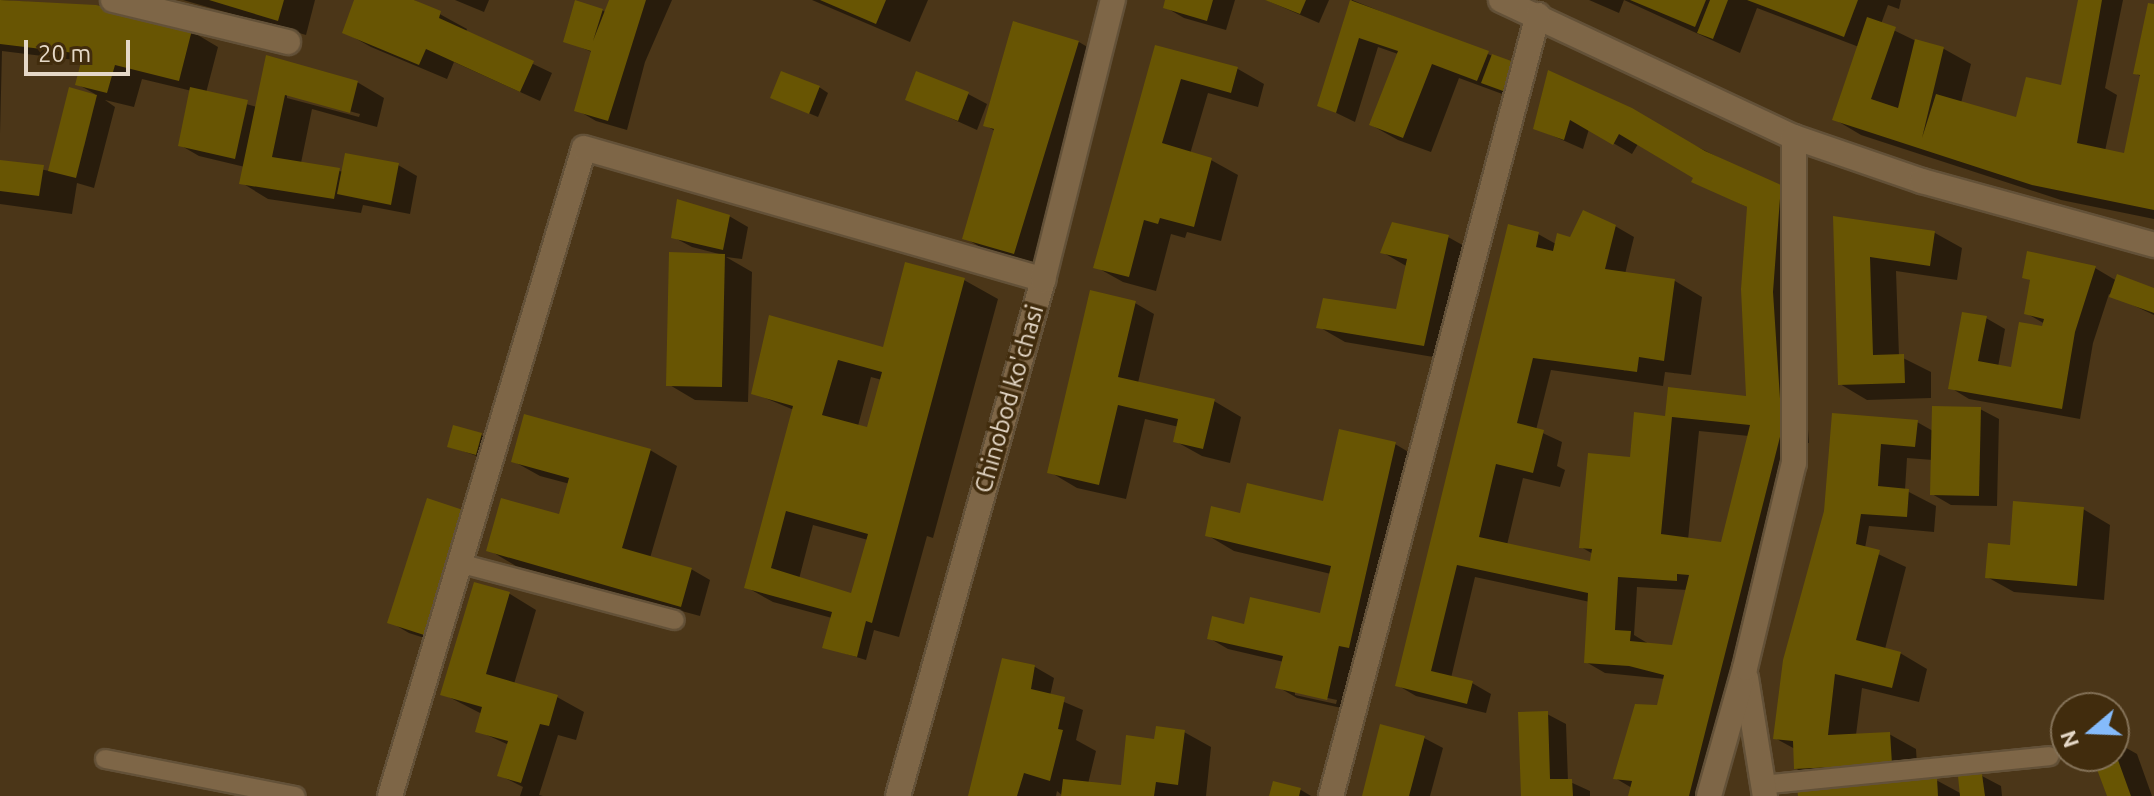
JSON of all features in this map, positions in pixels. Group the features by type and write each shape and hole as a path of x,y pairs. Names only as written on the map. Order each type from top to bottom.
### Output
{"street":[{"path":"113,0 288,42"},
{"name":"Chinobod ko'chasi","path":"898,796 1043,280 1113,0"},
{"path":"1501,0 1794,137 1922,181 2154,245"},
{"path":"1331,796 1538,15"},
{"path":"1709,796 1745,668 1794,463 1794,137"},
{"path":"390,796 584,148 1043,280"},
{"path":"1745,668 1763,790"}],"lane":[{"path":"459,563 675,620"},
{"path":"1763,790 2050,756"},
{"path":"105,759 295,796"}],"building":[{"path":"0,0 96,5 192,30 179,81 115,65 107,93 75,85 83,54 0,44"},
{"path":"209,0 284,0 278,21"},
{"path":"354,0 414,0 441,11 439,18 534,61 520,92 426,49 419,65 342,33"},
{"path":"575,0 603,9 593,41 609,0 646,0 608,121 574,111 591,51 563,42"},
{"path":"820,0 886,0 876,24"},
{"path":"1165,0 1213,0 1207,21 1163,8"},
{"path":"1265,0 1306,0 1300,14"},
{"path":"1350,0 1489,51 1477,81 1432,64 1403,138 1369,125 1398,51 1359,38 1336,113 1317,106"},
{"path":"1630,0 1706,0 1695,27"},
{"path":"1710,0 1728,0 1713,39 1697,33"},
{"path":"1747,0 1858,0 1844,37"},
{"path":"2078,0 2102,0 2077,143 2124,153 2140,75 2133,74 2148,3 2154,4 2154,210 2032,185 1832,120 1867,17 1896,27 1871,99 1898,108 1915,39 1944,47 1922,138 1936,94 2016,117 2026,77 2061,85"},
{"path":"1013,21 1079,41 1014,254 962,239 994,129 983,126"},
{"path":"1155,45 1238,67 1231,93 1181,79 1162,143 1212,158 1194,227 1160,218 1158,224 1144,220 1129,277 1093,268"},
{"path":"1492,54 1514,62 1503,91 1481,83"},
{"path":"266,55 358,81 350,113 285,95 272,157 340,168 334,199 239,184"},
{"path":"1548,70 1632,108 1705,151 1781,185 1773,292 1782,429 1689,796 1628,796 1632,781 1613,779 1635,704 1657,705 1664,675 1629,666 1584,663 1588,593 1457,565 1431,671 1473,681 1467,704 1395,686 1508,224 1539,232 1536,247 1553,251 1557,233 1570,237 1583,210 1616,225 1605,269 1675,279 1664,361 1639,357 1637,372 1533,358 1517,423 1544,430 1533,473 1496,464 1479,537 1590,561 1592,549 1579,548 1588,453 1630,457 1634,412 1665,416 1668,387 1746,396 1741,289 1747,207 1691,182 1693,178 1619,134 1613,145 1570,120 1564,140 1533,129","holes":["1672,417 1750,425 1721,542 1661,534","1677,574 1689,575 1672,645 1630,641 1631,631 1615,630 1618,577 1677,581"]},
{"path":"781,71 820,86 809,114 770,98"},
{"path":"916,71 969,92 958,121 905,100"},
{"path":"69,87 97,95 76,178 48,171"},
{"path":"190,87 248,100 235,159 178,146"},
{"path":"345,153 399,163 391,205 337,194"},
{"path":"0,160 44,165 39,196 0,191"},
{"path":"677,199 730,215 723,250 671,238"},
{"path":"1833,216 1935,231 1930,266 1870,257 1873,355 1904,354 1905,383 1838,385"},
{"path":"1392,222 1449,235 1424,346 1316,328 1323,298 1396,309 1407,259 1380,253"},
{"path":"2027,251 2096,266 2075,332 2062,409 1948,389 1962,312 1987,316 1978,361 2011,367 2019,322 2042,326 2044,319 2024,314 2030,280 2022,278"},
{"path":"669,252 725,254 722,387 666,386"},
{"path":"905,262 965,278 872,623 866,621 857,657 822,648 832,612 744,588 793,406 751,394 769,315 883,347","holes":["838,360 882,372 867,427 822,415","786,511 868,534 851,593 771,568"]},
{"path":"2117,274 2154,288 2154,313 2109,297"},
{"path":"1090,290 1136,301 1118,377 1215,399 1203,449 1173,442 1178,419 1118,405 1099,485 1047,473"},
{"path":"1932,406 1981,407 1979,496 1930,495"},
{"path":"1832,413 1918,420 1915,447 1881,444 1878,486 1909,489 1907,517 1861,514 1856,544 1880,550 1856,640 1901,652 1892,688 1835,674 1828,735 1890,732 1892,764 1794,769 1793,741 1773,739 1783,660 1824,511"},
{"path":"524,414 651,449 622,548 692,568 681,607 486,551 501,498 559,514 569,478 511,462"},
{"path":"453,425 482,433 476,455 447,447"},
{"path":"1339,429 1396,442 1349,648 1339,646 1327,700 1275,688 1283,656 1207,639 1212,616 1244,624 1250,597 1320,613 1331,566 1205,536 1211,506 1240,513 1247,483 1323,501"},
{"path":"427,498 463,510 424,635 387,623"},
{"path":"2013,501 2084,507 2077,586 1985,578 1988,543 2010,545"},
{"path":"474,582 510,592 486,674 558,695 549,726 540,724 521,783 497,776 508,741 475,732 482,707 440,695"},
{"path":"1002,658 1035,665 1031,689 1065,697 1058,729 1063,730 1050,781 1024,773 1017,796 968,796"},
{"path":"1548,711 1550,779 1572,779 1573,796 1521,796 1518,712"},
{"path":"1380,724 1425,736 1409,796 1362,796"},
{"path":"1156,726 1185,730 1178,785 1156,782 1154,796 1061,796 1063,779 1121,785 1126,735 1154,739"},
{"path":"2098,772 2122,772 2131,796 2107,796"},
{"path":"1982,774 1985,796 1960,796 1958,776"},
{"path":"1937,778 1938,796 1798,796 1797,787"},
{"path":"1273,781 1301,788 1299,796 1269,796"}]}
